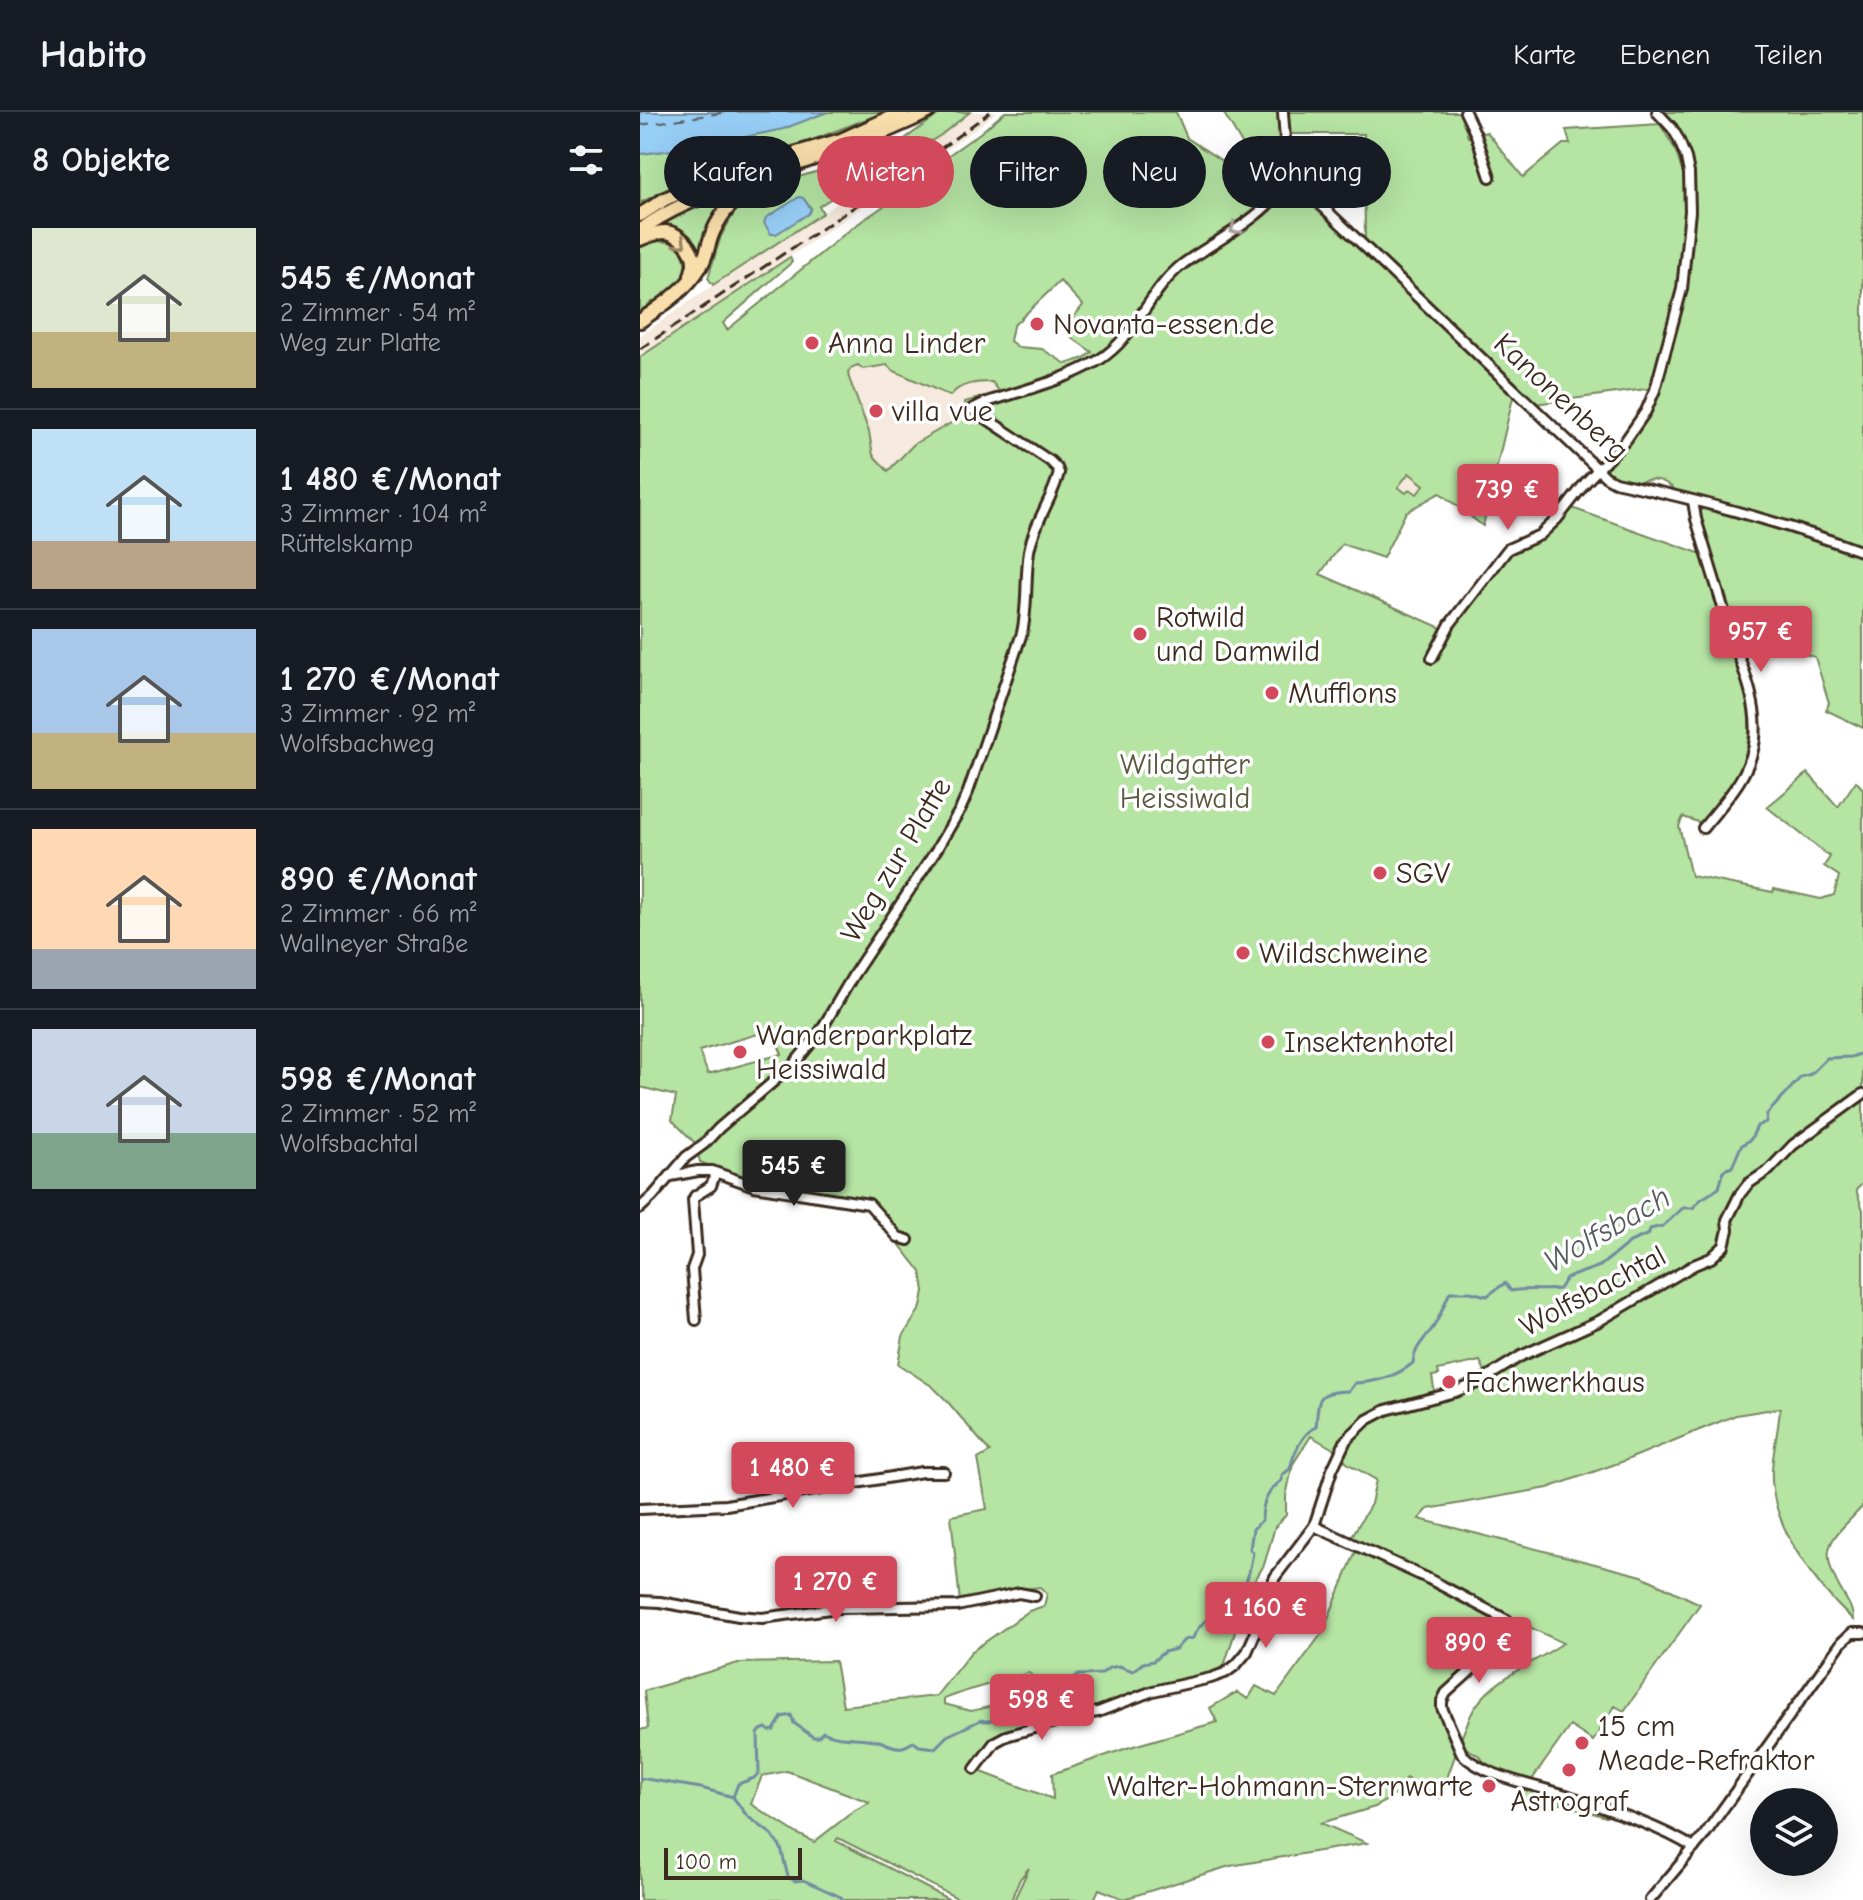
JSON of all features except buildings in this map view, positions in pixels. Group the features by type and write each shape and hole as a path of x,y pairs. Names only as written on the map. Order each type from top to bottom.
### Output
{"main road":[{"path":"642,213 693,187 841,140 903,112"},
{"path":"801,164 858,144 928,112"},
{"path":"640,231 679,208"},
{"path":"640,321 689,283 702,265 714,230 727,208"},
{"path":"640,239 669,232 681,239 691,250 694,264 689,283"}],"street":[{"path":"1283,112 1284,136"},
{"path":"1465,112 1490,177"},
{"path":"1432,658 1450,624 1508,549 1540,535 1549,527 1626,440 1646,411 1655,390 1684,280 1690,211 1686,158 1672,128 1657,112"},
{"name":"Weg zur Platte","path":"640,1208 686,1157 794,1064 810,1046 872,945 935,852 968,792 1022,633 1026,617 1029,550 1059,473 1050,461 972,409 1048,382 1100,359 1124,337 1173,273 1264,208"},
{"name":"Kanonenberg","path":"1325,208 1598,470 1615,482 1793,527 1863,552"},
{"path":"1693,501 1747,681 1755,718 1755,740 1750,759 1736,788 1703,828"},
{"name":"Wolfsbachtal","path":"975,1769 995,1742 1006,1736 1098,1712 1153,1691 1211,1678 1236,1665 1247,1652 1275,1577 1314,1526 1332,1470 1346,1440 1367,1420 1386,1410 1455,1392 1479,1382 1521,1356 1599,1321 1711,1258 1724,1246 1727,1220 1748,1184 1769,1170 1793,1145 1863,1094"},
{"path":"671,1176 712,1171 754,1186 869,1204 898,1237 908,1240"},
{"path":"696,1320 692,1269 697,1255 693,1200 711,1186 712,1171"},
{"path":"640,1509 726,1505 922,1472 944,1472"},
{"path":"1314,1526 1429,1579 1507,1620 1509,1636 1446,1693 1442,1701 1443,1711 1462,1754 1468,1760 1489,1772 1614,1813 1675,1837 1694,1848"},
{"path":"640,1601 762,1618 838,1608 957,1606 1019,1593 1035,1596"},
{"path":"1650,1900 1694,1848 1842,1642 1852,1633 1863,1633"}],"shaded area":[{"path":"970,112 996,112 954,144 954,136 941,135"},
{"path":"830,208 861,208 640,357 640,336"},
{"path":"858,365 887,365 950,396 961,387 981,382 992,382 1001,392 965,402 967,413 914,444 888,471 873,455 869,432 849,378 851,368"},
{"path":"1409,473 1425,485 1417,495 1406,493 1398,487"}],"green space":[{"path":"827,112 885,112 801,144 801,136 750,136 783,129"},
{"path":"942,112 970,112 941,135 909,136"},
{"name":"Wildgatter Heissiwald","path":"1005,112 1176,112 1186,136 1103,136 1103,208 1206,208 1206,150 1222,161 1222,208 1316,208 1514,393 1483,526 1440,493 1406,512 1383,558 1342,544 1320,574 1450,632 1512,549 1526,544 1569,507 1710,557 1699,515 1701,508 1762,522 1863,557 1863,728 1826,710 1829,703 1815,657 1727,632 1747,699 1749,737 1746,753 1724,795 1701,823 1683,817 1679,826 1691,876 1821,899 1834,895 1839,876 1824,866 1830,857 1767,807 1808,773 1838,807 1856,781 1863,789 1863,1183 1856,1190 1863,1210 1863,1506 1836,1536 1829,1553 1834,1576 1850,1606 1853,1620 1810,1571 1786,1532 1778,1511 1772,1470 1780,1408 1736,1415 1548,1488 1428,1509 1419,1519 1642,1576 1700,1604 1624,1711 1615,1706 1593,1741 1570,1726 1531,1781 1492,1770 1460,1741 1474,1710 1505,1678 1563,1643 1349,1541 1371,1504 1376,1480 1311,1436 1293,1464 1286,1496 1286,1515 1275,1527 1264,1565 1248,1592 1224,1666 1203,1677 1154,1686 1091,1710 1066,1703 1029,1673 944,1699 944,1704 971,1711 1027,1698 1052,1702 1067,1715 1000,1733 971,1768 1053,1799 1052,1774 1217,1722 1210,1708 1237,1692 1248,1699 1256,1686 1276,1696 1322,1633 1357,1548 1506,1623 1506,1635 1439,1699 1456,1746 1440,1798 1406,1778 1395,1795 1375,1807 1321,1823 1367,1843 1230,1866 1124,1899 1099,1889 1094,1900 1014,1900 1029,1868 1020,1879 1011,1900 961,1900 838,1838 836,1841 950,1900 640,1900 640,1730 648,1728 644,1691 738,1663 835,1661 843,1706 936,1696 971,1652 1029,1611 1044,1606 1047,1594 1040,1587 960,1602 951,1516 987,1509 978,1459 990,1452 933,1387 898,1364 903,1336 921,1307 924,1291 921,1272 896,1240 902,1234 872,1201 753,1182 700,1162 695,1143 672,1120 676,1096 640,1087 640,357 790,257 792,262 723,323 727,330 881,208 954,208 954,151 970,140 970,208 1087,208 1087,136 976,136","holes":["1060,281 1083,305 1070,322 1072,338 1092,352 1066,364 1042,349 1018,347 1010,341 1013,326","858,365 863,369 887,365 950,396 964,386 981,382 992,382 1000,392 965,402 967,414 914,444 888,471 873,455 869,432 849,378 851,368","1409,473 1424,485 1417,494 1410,489 1406,493 1398,487","773,1033 782,1054 708,1074 699,1051 758,1034","1480,1361 1489,1379 1471,1391 1436,1401 1432,1376 1439,1375 1438,1370","787,1771 869,1803 814,1842 751,1804 762,1776"]},
{"path":"1223,112 1279,112 1280,136 1237,136"},
{"path":"1287,112 1461,112 1468,137 1487,132 1523,177 1563,144 1570,144 1566,130 1660,124 1675,149 1684,177 1687,224 1675,309 1653,388 1535,404 1365,242 1365,208 1391,208 1391,136 1287,134"},
{"path":"1661,112 1863,112 1863,547 1792,523 1678,493 1661,481 1624,482 1606,470 1654,402 1677,322 1691,169"},
{"path":"664,151 664,191 640,203 640,154"},
{"path":"817,171 817,208 823,213 713,285 708,278 721,236 734,213 740,208 784,208 766,218 811,208 801,199 801,176"},
{"path":"691,208 728,208 698,259 692,246 654,228"},
{"path":"655,241 678,247 683,254 684,273 665,295 640,311 640,246"},
{"path":"1529,1786 1608,1815 1606,1817 1563,1804 1514,1801"}],"water":[{"path":"640,112 827,112 783,129 750,136 664,136 664,151 640,154"},
{"path":"801,198 811,209 776,234 771,234 764,223 766,218 782,208 801,208"}],"waterway":[{"name":"Wolfsbach","path":"1059,1695 1078,1675 1101,1674 1119,1666 1133,1671 1164,1652 1176,1649 1184,1640 1193,1638 1204,1622 1240,1595 1253,1553 1250,1549 1253,1529 1262,1520 1267,1497 1290,1469 1302,1439 1316,1427 1321,1398 1330,1393 1349,1391 1355,1383 1393,1375 1413,1363 1417,1349 1435,1325 1450,1292 1487,1296 1505,1283 1511,1291 1559,1289 1566,1278 1600,1266 1630,1242 1649,1234 1650,1229 1663,1226 1683,1208 1693,1208 1719,1188 1724,1170 1732,1167 1741,1146 1751,1139 1757,1126 1766,1122 1767,1114 1801,1077 1811,1074 1827,1058 1863,1053"},
{"name":"Wolfsbach","path":"733,1797 738,1784 759,1773 758,1734 766,1728 774,1730 782,1717 791,1715 794,1723 813,1737 823,1732 897,1747 914,1742 919,1746 935,1748 947,1736 981,1720 990,1721 996,1715 1009,1718 1029,1709 1039,1711 1051,1706"},
{"name":"Wolfsbach","path":"640,1778 701,1788 733,1797"},
{"path":"733,1797 747,1816 770,1833 781,1848 788,1877 795,1881 803,1880 843,1900"}],"ferry route":[{"path":"640,125 729,112"}],"railway":[{"path":"640,349 931,156 990,112"}],"place":[{"name":"Novanta-essen.de","path":"1037,324"},
{"name":"Anna Linder","path":"812,343"},
{"name":"villa vue","path":"876,411"},
{"name":"Rotwild und Damwild","path":"1140,634"},
{"name":"Mufflons","path":"1272,693"},
{"name":"SGV","path":"1380,873"},
{"name":"Wildschweine","path":"1243,953"},
{"name":"Insektenhotel","path":"1268,1042"},
{"name":"Wanderparkplatz Heissiwald","path":"740,1052"},
{"name":"Fachwerkhaus","path":"1449,1382"},
{"name":"15 cm Meade-Refraktor","path":"1582,1743"},
{"name":"Astrograf","path":"1569,1770"},
{"name":"Walter-Hohmann-Sternwarte","path":"1489,1786"}]}
